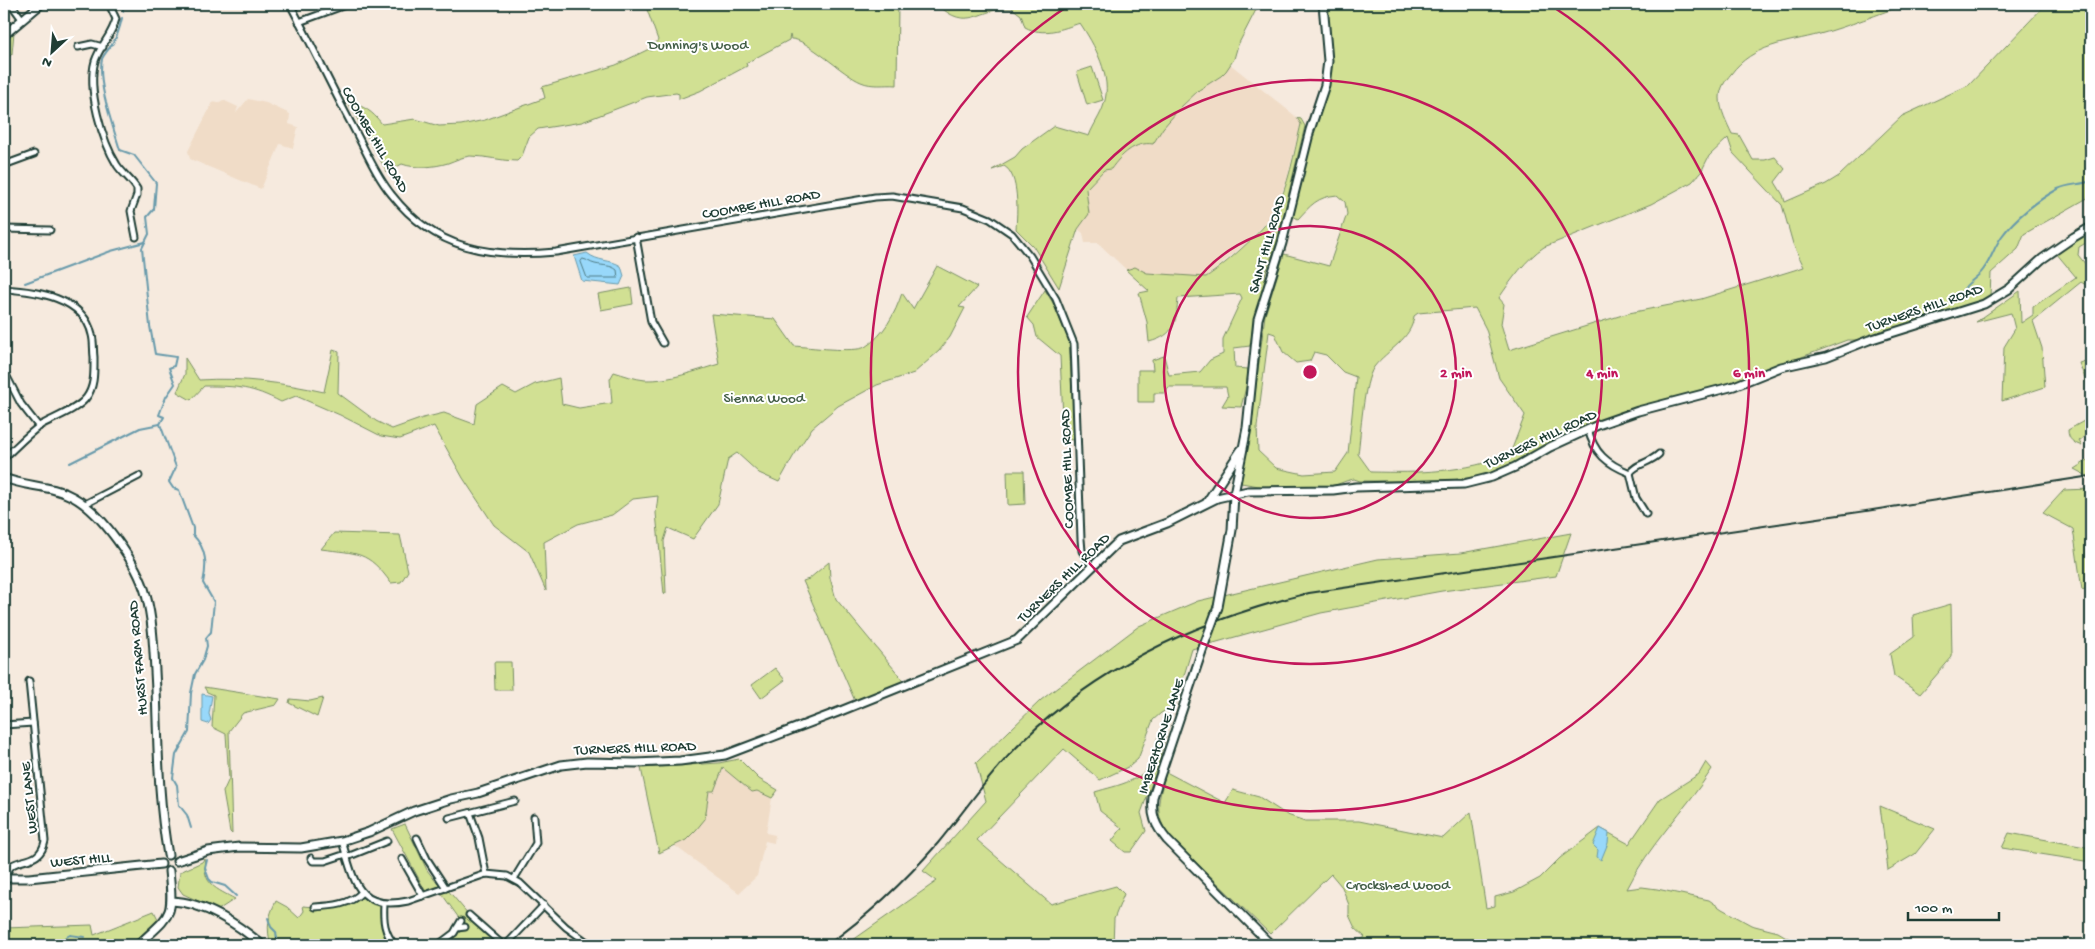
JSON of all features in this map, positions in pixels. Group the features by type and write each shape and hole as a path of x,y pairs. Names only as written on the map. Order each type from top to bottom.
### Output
{"main road":[{"path":"4,35 41,4"},
{"name":"SAINT HILL ROAD","path":"1234,494 1248,428 1258,319 1282,243 1310,130 1325,84 1328,61 1323,4"},
{"name":"TURNERS HILL ROAD","path":"177,861 208,851 240,847 302,848 342,841 369,832 414,811 451,799 478,793 561,764 680,761 724,755 785,733 1016,640 1119,541 1168,523 1207,502 1234,494 1472,482 1492,477 1588,429 1638,411 1734,386 1781,367 1826,357 1868,340 1984,304 2009,289 2042,259 2074,236 2091,227"},
{"path":"1207,502 1244,446"},
{"name":"HURST FARM ROAD","path":"4,478 16,483 60,490 85,504 103,522 140,576 149,609 155,667 159,780 168,854"},
{"name":"IMBERHORNE LANE","path":"1234,494 1232,530 1218,607 1153,797 1152,811 1156,827 1167,840 1271,945"},
{"path":"168,854 172,855 177,861 177,866 169,871 161,864 164,856 168,854"},
{"name":"WEST HILL","path":"5,878 104,872 161,864"},
{"path":"138,945 169,914 172,901 169,871"},
{"path":"172,901 184,901 196,905 241,929 262,945"}],"street":[{"path":"11,4 22,19"},
{"path":"109,4 116,20 112,31 98,53 93,74 97,117 118,166 137,189 137,195 131,211 136,237"},
{"name":"COOMBE HILL ROAD","path":"290,4 370,160 390,194 406,212 426,228 472,249 494,254 523,255 556,252 875,196 892,196 964,208 990,219 1012,234 1030,256 1056,299 1074,344 1081,539 1082,551 1092,566"},
{"path":"299,22 348,4"},
{"path":"78,47 92,44 103,46"},
{"path":"4,165 34,154"},
{"path":"4,229 50,230"},
{"path":"636,237 651,322 663,343"},
{"path":"4,289 33,292 69,304 76,309 92,333 93,381 88,396 83,402 39,426 4,458"},
{"path":"4,372 21,404 39,426"},
{"path":"1588,429 1596,452 1617,468 1630,473"},
{"path":"1630,473 1632,469 1652,461 1659,454"},
{"path":"1630,473 1636,498 1646,514"},
{"path":"85,504 139,476"},
{"name":"WEST LANE","path":"5,878 10,865 30,860 36,856 40,852 44,841 29,681"},
{"path":"4,725 33,723"},
{"path":"449,818 515,801"},
{"path":"470,813 479,838 486,874"},
{"path":"514,879 536,843 534,817"},
{"path":"417,838 427,859 446,888"},
{"path":"342,841 350,872 362,892 378,903 397,903 486,874 506,876 514,879 532,893 588,945"},
{"path":"312,858 313,861 326,861 387,841"},
{"path":"402,859 423,896"},
{"path":"315,907 348,902 356,899 362,892"},
{"path":"384,904 383,920 387,936 395,945"},
{"path":"469,915 504,945 544,905"},
{"path":"438,945 457,928 461,921"},
{"path":"457,928 465,927"},
{"path":"601,945 605,943 607,945"}],"shaded area":[{"path":"1230,64 1294,115 1301,123 1287,179 1273,215 1244,245 1207,276 1207,282 1150,292 1098,243 1085,243 1083,233 1078,229 1085,218 1088,203 1086,189 1104,170 1111,169 1119,157 1139,143 1153,143 1182,106 1199,90 1221,76"},
{"path":"248,99 266,103 290,114 289,124 298,127 293,148 280,144 261,189 190,159 188,151 213,102 218,103 223,100 238,107 236,113"},
{"path":"724,768 752,792 756,791 772,798 766,833 775,835 774,843 765,841 757,876 739,893 675,846 686,839 705,819 709,791 714,791"}],"green space":[{"name":"Dunning's Wood","path":"645,4 898,4 897,85 865,84 853,78 806,44 791,39 790,35 789,40 746,63 747,66 700,91 679,99 679,94 676,93 647,97 582,122 538,129 529,137 522,156 517,161 470,156 431,166 413,167 402,164 387,172 348,102 359,105 367,110 382,124 415,119 439,126 461,125 485,120 545,98 542,87 616,65 649,49 651,51 658,40"},
{"path":"937,4 1259,4 1238,45 1234,59 1226,71 1199,90 1182,106 1163,128 1153,144 1140,145 1129,150 1111,169 1104,170 1086,189 1089,214 1078,229 1059,288 1033,246 1016,229 1016,195 1013,177 1004,166 992,170 1015,157 1022,149 1054,126 1089,136 1103,108 1106,94 1106,83 1101,61 1080,23 1046,32 1025,27 1021,15 1012,8 991,11 966,18 948,13"},
{"path":"1326,4 1907,4 1831,31 1771,46 1750,56 1740,64 1725,82 1721,91 1720,103 1732,134 1739,135 1753,160 1765,160 1775,157 1785,169 1775,182 1785,202 1826,184 1839,176 1902,116 1969,85 2046,4 2091,4 2091,196 2024,234 2018,249 1991,273 1990,296 1978,302 1856,340 1847,340 1735,382 1621,414 1571,432 1513,465 1480,476 1444,481 1360,481 1354,479 1333,486 1265,487 1241,483 1240,479 1250,441 1265,315 1284,254 1329,266 1347,214 1345,202 1337,195 1315,202 1298,219 1293,216 1313,133 1330,80","holes":["1728,138 1733,153 1782,205 1793,244 1804,267 1701,299 1629,313 1509,350 1501,324 1504,304 1499,298 1531,258 1544,247 1651,204 1692,182 1701,172 1709,156","1475,308 1486,329 1499,378 1525,415 1510,454 1476,465 1424,472 1371,472 1358,454 1363,409 1370,374 1379,361 1404,338 1409,331 1414,316 1418,313","1269,332 1275,334 1283,352 1296,363 1310,361 1314,352 1326,355 1343,372 1356,377 1348,453 1335,472 1304,474 1276,468 1258,451 1257,427"]},
{"path":"14,32 12,54 4,62 4,40"},
{"path":"1092,67 1103,100 1087,105 1077,72"},
{"path":"1297,118 1301,119 1305,126 1277,242 1265,275 1266,284 1253,327 1250,346 1234,348 1235,368 1248,369 1247,383 1241,407 1222,406 1228,396 1226,387 1169,387 1164,393 1154,393 1154,402 1138,402 1138,370 1153,370 1152,360 1164,356 1169,375 1200,372 1210,360 1223,354 1223,339 1242,298 1240,294 1178,298 1175,321 1170,331 1165,336 1149,342 1147,322 1139,293 1149,291 1126,270 1135,267 1147,273 1206,277 1233,256 1269,220 1279,203 1284,192 1301,124"},
{"path":"2091,230 2091,240 2079,247 2078,255 2091,271 2091,288 2081,282 2033,321 2042,348 2045,387 2002,401 2004,347 2015,329 2011,313 1976,322 2020,291 2021,323 2033,315 2033,307 2076,277 2056,253"},
{"name":"Sienna Wood","path":"937,266 977,287 959,307 965,308 950,337 939,351 914,373 877,385 838,406 812,428 779,482 759,473 737,453 728,459 718,504 693,539 668,528 664,541 666,593 664,594 656,513 658,496 633,499 612,515 578,524 544,542 546,591 529,552 494,525 463,478 434,426 400,439 381,436 340,415 296,396 281,402 253,390 226,386 204,386 191,400 177,392 185,374 185,358 199,380 230,379 262,382 324,392 333,350 339,352 338,393 376,421 392,429 444,413 474,424 477,404 503,387 516,394 535,384 559,378 562,404 579,408 612,403 610,379 614,372 637,379 654,380 682,375 719,364 711,314 775,319 794,346 842,350 865,347 878,336 888,323 902,293 913,309"},
{"path":"631,288 633,304 601,310 598,294"},
{"path":"1045,290 1053,303 1069,341 1074,425 1073,440 1064,439 1060,356 1037,337 1034,325 1027,317"},
{"path":"2091,359 2091,394 2079,363"},
{"path":"2091,417 2091,431 2079,441 2082,446 2070,439 2068,430"},
{"path":"2091,458 2091,478 2074,469"},
{"path":"1007,471 1024,471 1025,504 1008,505"},
{"path":"2091,489 2091,587 2082,590 2073,529 2043,513 2064,490"},
{"path":"334,533 400,535 408,571 401,582 391,583 383,572 368,559 353,553 321,549"},
{"path":"1571,533 1556,576 1442,591 1321,613 1192,649 1175,705 1153,720 1138,759 1130,766 1100,780 1064,749 977,840 1051,904 1116,886 1124,894 1114,919 1113,945 846,945 937,881 923,871 986,801 976,763 1041,700 1139,626 1198,601 1378,559 1461,553"},
{"path":"829,562 830,578 836,599 904,681 855,701 803,581 809,579"},
{"path":"1951,604 1952,657 1920,694 1894,676 1890,654 1914,637 1913,615"},
{"path":"494,662 511,662 512,690 495,690"},
{"path":"775,668 785,680 761,698 752,685"},
{"path":"204,687 280,699 276,705 243,713 229,731 232,834 230,832 223,792 229,779 226,734 212,727 214,695 207,692"},
{"path":"323,698 317,717 289,703 290,699 310,701"},
{"path":"1161,733 1166,733 1158,766 1141,813 1146,831 1131,852 1125,852 1112,841 1122,828 1100,811 1095,792 1122,784 1139,776 1146,770 1152,763 1157,740"},
{"path":"739,759 759,779 778,790 772,798 757,791 752,792 723,768 714,791 709,791 705,819 686,840 659,853 641,768 719,763"},
{"name":"Crockshed Wood","path":"1706,762 1712,769 1656,842 1627,889 1642,887 1657,889 1709,900 1751,925 1778,932 1800,945 1354,945 1365,937 1355,928 1349,915 1349,905 1342,887 1331,874 1270,934 1171,838 1159,814 1159,799 1166,772 1225,803 1233,790 1259,797 1287,815 1305,821 1359,821 1443,838 1471,812 1486,908 1495,906 1495,897 1514,892 1540,878 1560,858 1600,828 1629,844 1660,799 1699,774"},
{"path":"1880,806 1935,829 1915,854 1888,870"},
{"path":"405,824 427,870 440,887 426,892 392,829"},
{"path":"2009,833 2091,848 2091,862 2002,848"},
{"path":"204,859 206,860 205,868 208,880 217,889 235,899 218,910 183,894 178,887 180,872 202,862"},
{"path":"446,888 469,915 503,945 439,945 448,938 461,921 439,890"},
{"path":"362,892 384,904 383,920 395,945 271,945 269,923 276,901 287,907 299,918 304,911 303,906 315,907 348,902"},
{"path":"154,911 158,919 131,945 4,945 4,928 92,925 94,935"}],"water":[{"path":"587,253 595,258 621,266 624,276 620,285 582,281 574,256"},
{"path":"202,694 212,696 209,714 211,720 208,724 202,722"},
{"path":"1600,828 1609,833 1608,843 1601,860 1597,857 1598,850 1593,845"}],"waterway":[{"path":"123,4 123,11"},
{"path":"70,463 140,428 160,424 164,417 159,415 166,397 175,384 169,368 174,366 176,357 155,354 150,326 142,248 149,234 147,217 154,209 156,183 134,155 120,150 106,105 102,80 102,59 116,37 122,18"},
{"path":"1961,295 1965,287 1983,270 2002,236 2020,216 2058,189 2091,181"},
{"path":"25,283 111,251 145,242"},
{"path":"160,424 176,467 169,482 173,488 179,490 193,528 193,535 201,546 205,558 203,583 214,602 211,632 206,638 207,646 203,660 195,674 191,693 189,732 176,755 173,778 177,785 179,805 187,815 191,828"},
{"path":"207,860 205,868 209,879 212,882 225,886 236,896"},
{"path":"268,918 271,927 276,932 278,945"},
{"path":"52,945 70,935 84,937"}],"railway":[{"path":"827,945 871,910 912,871 938,843 1002,763 1043,722 1111,672 1148,651 1227,617 1309,593 2091,476"}]}
